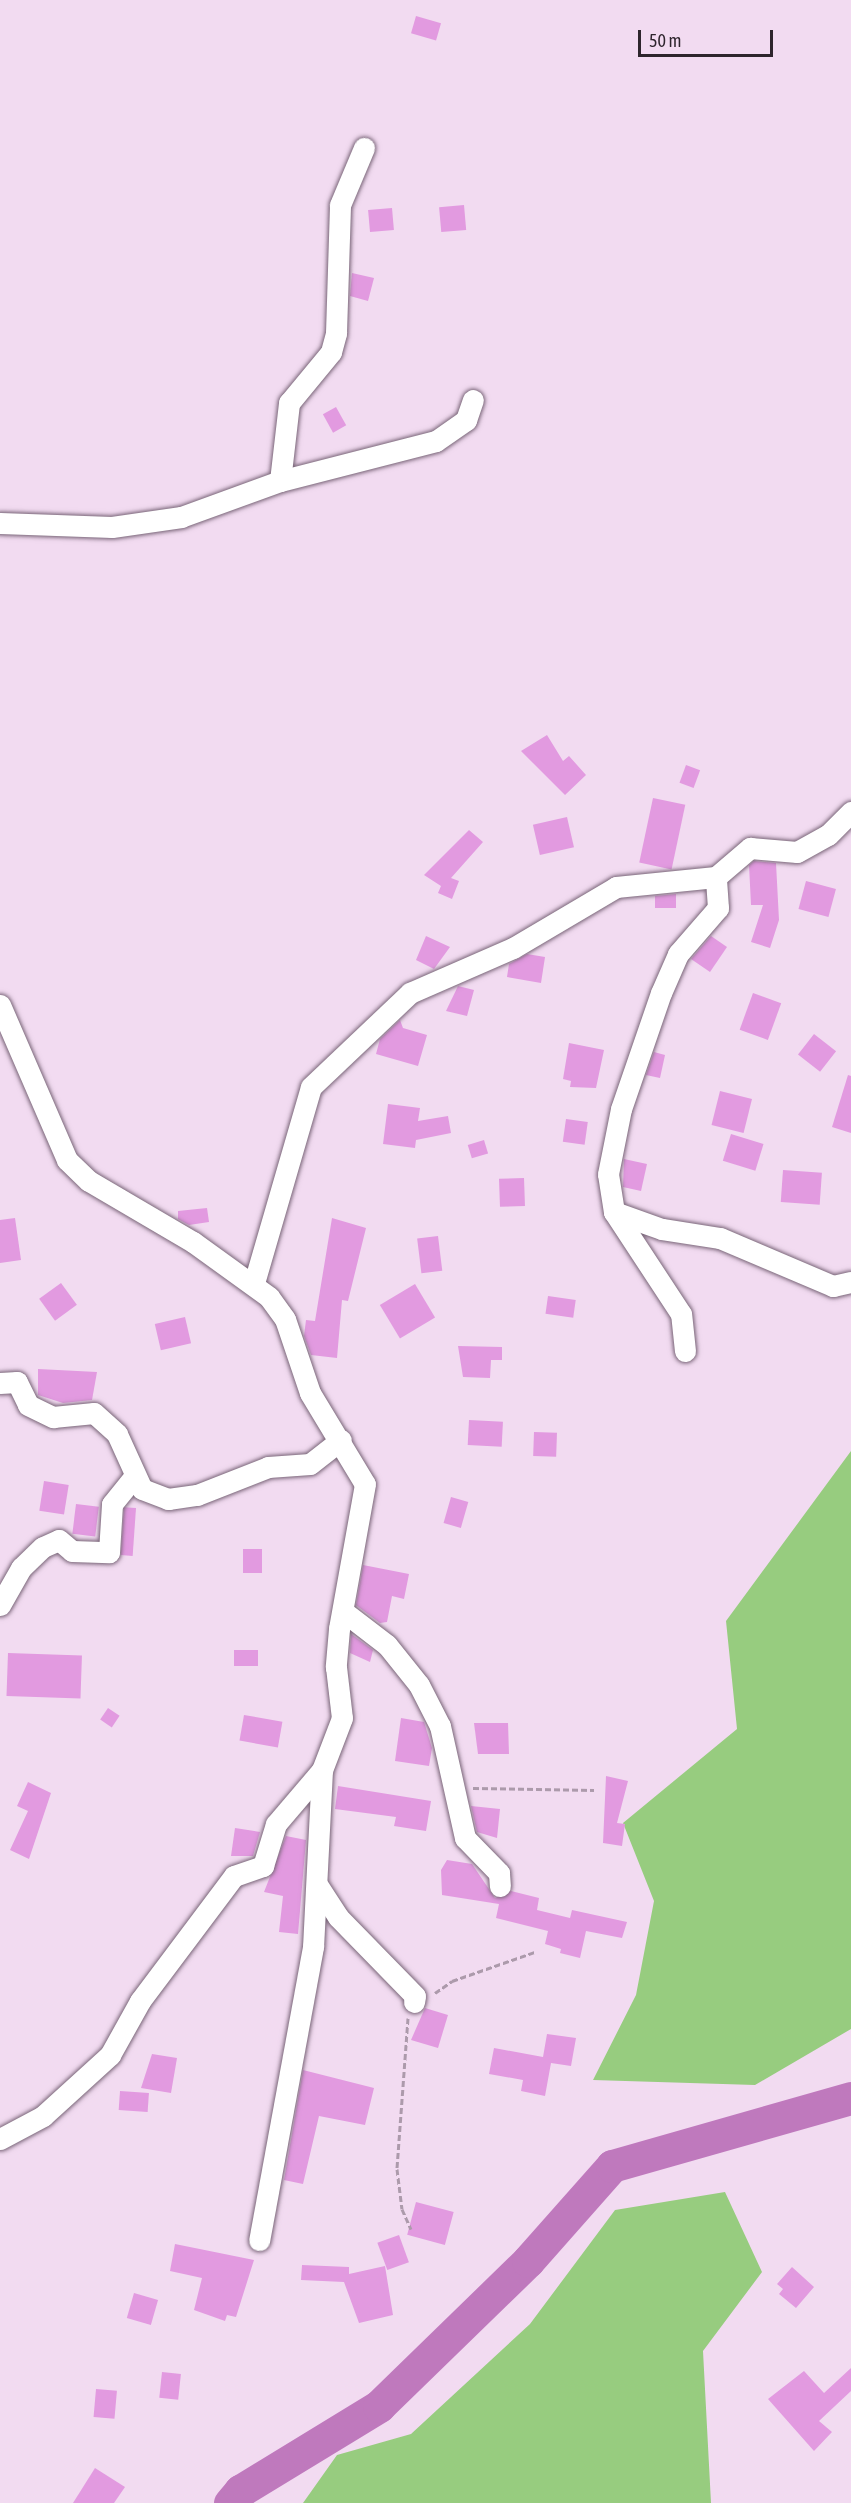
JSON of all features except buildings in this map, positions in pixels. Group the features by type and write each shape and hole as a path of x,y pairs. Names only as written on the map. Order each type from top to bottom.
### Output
{"street":[{"path":"280,481 289,403 331,352 336,333 340,205 364,148"},
{"path":"0,523 44,528 150,524 280,481 436,441 466,420 473,400"},
{"path":"254,1283 311,1087 381,1018 410,993 513,948 616,887 716,877 750,848 797,852 814,844 851,812"},
{"path":"686,1351 671,1294 614,1212 608,1174 621,1109 670,969 718,908 716,877"},
{"path":"0,1005 67,1160 89,1181 254,1283 285,1319 310,1393 341,1440 365,1484 336,1667 342,1718 321,1770 276,1824 263,1866 234,1876 140,2001 110,2055 43,2116 0,2139"},
{"path":"614,1212 662,1229 720,1238 833,1286 851,1282"},
{"path":"0,1383 17,1382 28,1405 53,1417 94,1413 124,1445 133,1478 153,1496 183,1499 268,1467 310,1464 341,1440"},
{"path":"0,1605 21,1568 43,1547 59,1540 72,1551 109,1552 112,1504 133,1478"},
{"path":"344,1612 387,1645 419,1685 440,1726 465,1838 499,1873 500,1886"},
{"path":"259,2240 313,1947 318,1886 321,1770"},
{"path":"318,1886 338,1917 415,1996 414,2002"}],"path":[{"path":"453,1785 491,1791 594,1790"},
{"path":"411,2229 402,2209 398,2150 409,2065 403,2032 414,2002 452,1981 535,1952"}],"green space":[{"path":"851,1451 851,2029 755,2085 593,2080 636,1995 654,1901 623,1823 737,1729 726,1621"},
{"path":"725,2192 762,2272 703,2351 711,2503 303,2503 337,2455 411,2434 530,2324 615,2210"}],"waterway":[{"path":"230,2503 240,2491 379,2406 528,2261 612,2166 851,2098"}]}
